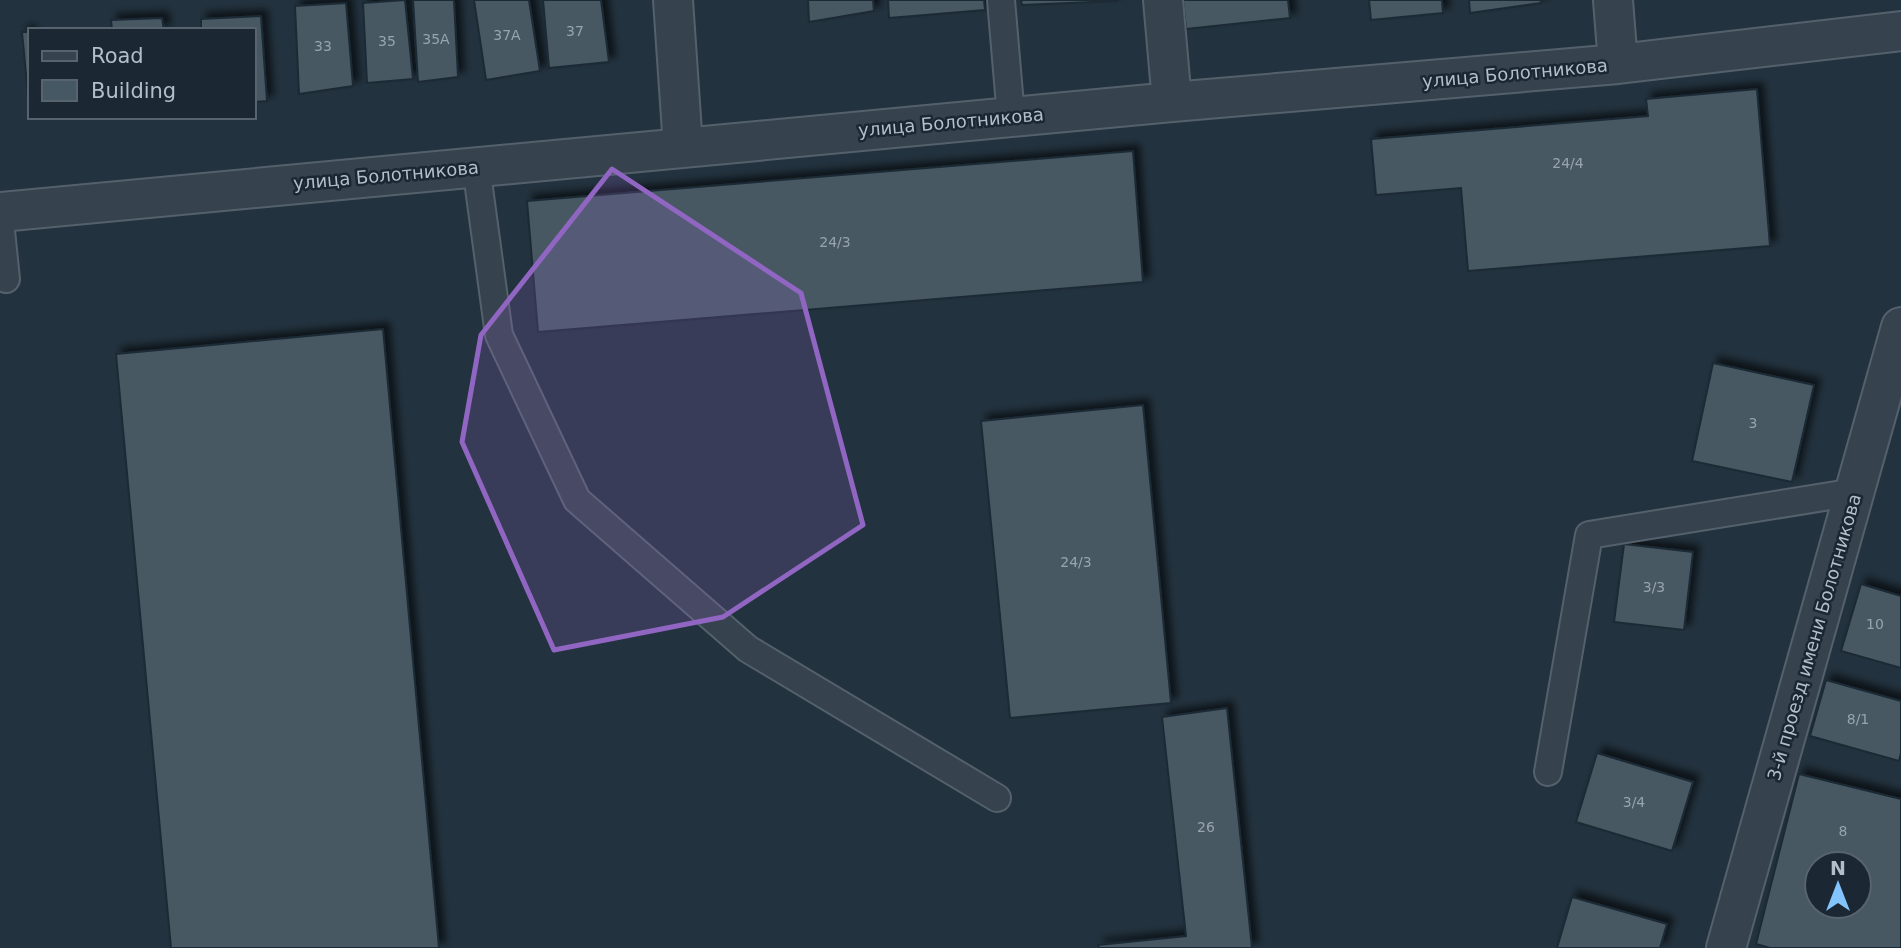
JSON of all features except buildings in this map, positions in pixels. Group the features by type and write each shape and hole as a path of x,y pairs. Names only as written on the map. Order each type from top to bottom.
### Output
{"street":[{"path":"673,0 682,147"},
{"path":"1163,0 1172,102"},
{"path":"1613,0 1618,64"},
{"name":"улица Болотникова","path":"0,212 1172,102 1618,64 1901,31"},
{"name":"3-й проезд имени Болотникова","path":"1726,948 1901,327"}],"lane":[{"path":"1001,0 1011,117"},
{"path":"476,166 499,335 577,500 748,649 997,798"},
{"path":"0,221 6,279"},
{"path":"1548,772 1589,535 1855,492"}],"highlighted area":[{"path":"612,169 801,293 863,525 723,617 554,650 462,442 481,335"}]}
